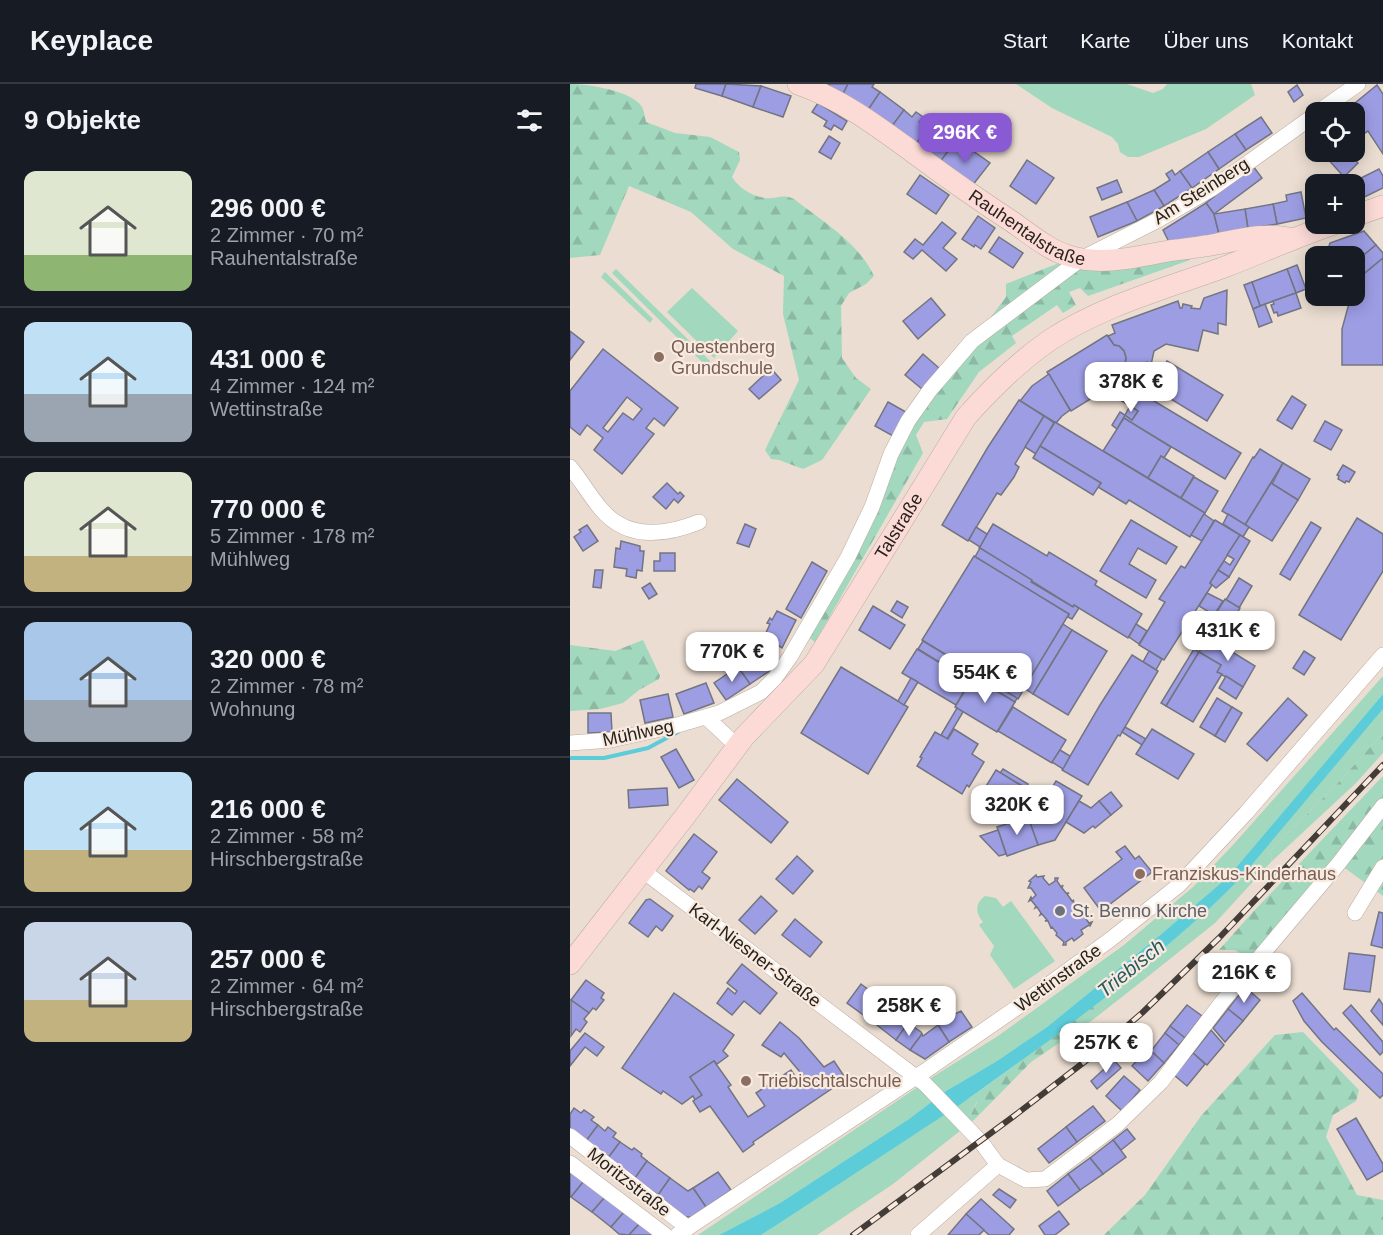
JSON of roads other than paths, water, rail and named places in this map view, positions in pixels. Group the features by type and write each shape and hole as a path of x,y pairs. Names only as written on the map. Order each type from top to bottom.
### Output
{"main road":[{"name":"Rauhentalstraße","path":"798,84 812,89 883,130 969,194 1042,243 1063,254 1101,261 1254,236 1291,238"},
{"path":"1365,212 1383,206"},
{"name":"Talstraße","path":"570,964 754,725 814,664 966,417 996,384 1025,358 1052,339 1082,323 1305,233"},
{"path":"1216,244 1230,249 1238,262"}],"street":[{"name":"Am Steinberg","path":"1333,102 1359,84"},
{"name":"Am Steinberg","path":"1081,259 1158,220 1212,188 1305,122"},
{"name":"Talstraße","path":"761,692 775,678 790,657 848,557 872,507 891,454 908,421 930,390 972,341 1081,259"},
{"path":"570,467 601,510 616,523 631,530 665,533 699,522"},
{"name":"Wettinstraße","path":"682,1231 920,1080 928,1069 1111,939 1179,885 1246,813 1383,655"},
{"name":"Mühlweg","path":"570,743 629,737 706,717 761,692"},
{"path":"706,717 737,746"},
{"path":"918,1235 998,1165 1026,1180 1045,1179 1118,1124 1161,1082 1222,1002 1383,806"},
{"path":"1355,913 1383,867"},
{"name":"Karl-Niesner-Straße","path":"642,870 920,1080 956,1114 998,1165"},
{"name":"Moritzstraße","path":"570,1136 682,1231"},
{"name":"Moritzstraße","path":"570,1163 665,1235"}],"water":[{"name":"Triebisch","path":"1383,694 1383,709 1240,879 1208,910 1107,996 961,1104 761,1235 719,1235 780,1203 909,1119 946,1091 997,1061 1047,1027 1159,936 1228,877"}],"waterway":[{"path":"570,758 604,758 648,748 678,732"}],"railway":[{"path":"853,1235 1014,1116 1092,1056 1142,1013 1219,938 1383,765"}],"place":[{"name":"Questenberg Grundschule","path":"659,357"},
{"name":"Franziskus-Kinderhaus","path":"1140,874"},
{"name":"St. Benno Kirche","path":"1060,911"},
{"name":"Triebischtalschule","path":"746,1081"}]}
